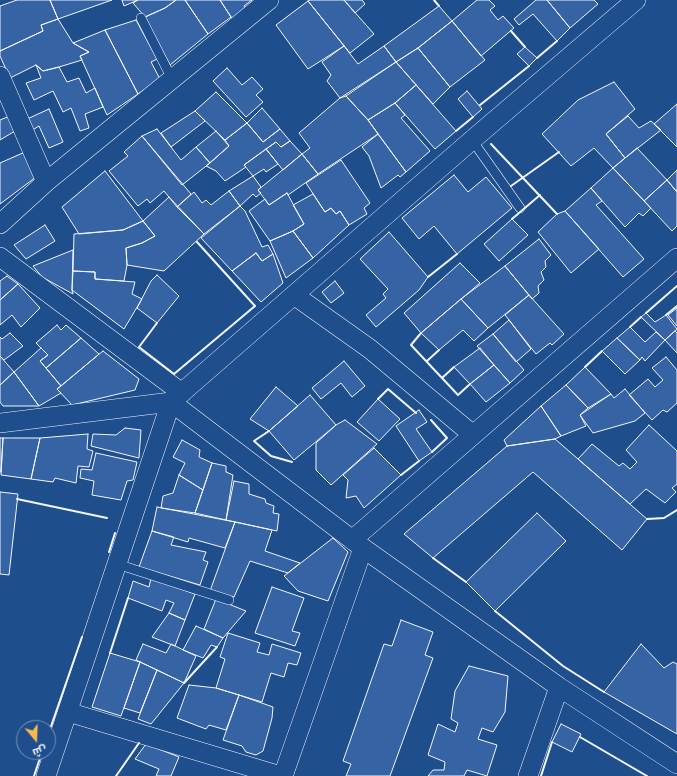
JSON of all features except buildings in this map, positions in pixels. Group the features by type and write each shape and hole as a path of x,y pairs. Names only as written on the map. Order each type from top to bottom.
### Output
{"street":[{"path":"46,776 117,564 176,397 636,0"},
{"path":"0,224 46,182 172,80 266,1"},
{"path":"0,76 46,182"},
{"path":"0,257 357,544 559,687 677,764"},
{"path":"68,712 282,776 357,544 473,435 676,262"},
{"path":"294,295 370,349 473,435"},
{"path":"0,423 176,397"},
{"path":"528,776 559,687"}],"lane":[{"path":"141,18 172,80"},
{"path":"472,140 520,208"},
{"path":"117,564 229,600"}],"wall":[{"path":"434,0 439,6"},
{"path":"511,31 525,47"},
{"path":"537,58 557,41"},
{"path":"480,105 529,66"},
{"path":"456,131 473,117"},
{"path":"491,144 557,214"},
{"path":"511,186 559,152"},
{"path":"512,219 540,195"},
{"path":"157,323 139,347 174,374 255,306 197,242"},
{"path":"428,277 457,254"},
{"path":"646,313 677,286"},
{"path":"666,315 677,306"},
{"path":"630,327 641,317"},
{"path":"421,333 411,345 458,395 470,384"},
{"path":"427,361 439,350"},
{"path":"585,367 602,351"},
{"path":"442,378 454,367"},
{"path":"378,399 388,389 416,413"},
{"path":"431,420 447,438 432,452"},
{"path":"269,431 254,441 271,456 292,462"},
{"path":"401,475 419,461"},
{"path":"17,499 107,518"},
{"path":"647,519 664,518 677,510"},
{"path":"109,552 115,533"},
{"path":"433,558 466,582"},
{"path":"110,653 128,598"},
{"path":"495,611 563,666 604,692"},
{"path":"53,720 82,637"},
{"path":"184,683 217,647"},
{"path":"580,737 647,776"},
{"path":"541,776 552,742"},
{"path":"116,776 139,743"},
{"path":"34,776 39,760"}]}
